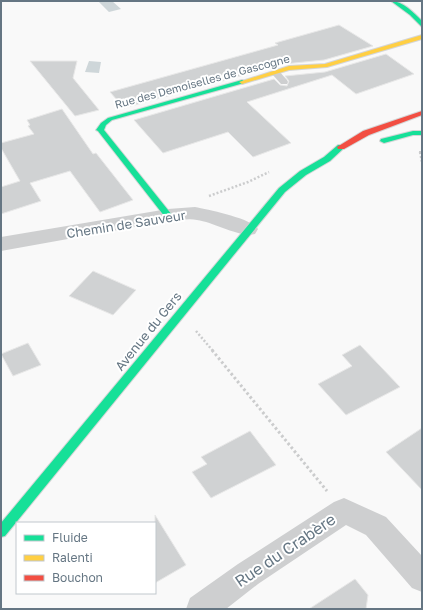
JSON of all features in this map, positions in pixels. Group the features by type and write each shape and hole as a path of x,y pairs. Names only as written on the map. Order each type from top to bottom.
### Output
{"main road":[{"path":"394,1 412,14 422,25"},
{"name":"Rue des Demoiselles de Gascogne","path":"168,215 100,130 103,124 110,119 289,68 325,66 422,37"},
{"name":"Avenue du Gers","path":"327,159 344,144 366,133 422,113"},
{"path":"378,142 413,133 422,133"},
{"name":"Avenue du Gers","path":"1,532 248,229 282,190 303,173 327,159 357,148"}],"street":[{"name":"Chemin de Sauveur","path":"1,244 168,215 195,213 218,218 248,229"},
{"name":"Rue du Crabère","path":"200,609 248,574 344,512 376,526 422,578"}],"lane":[{"path":"275,72 284,82"}],"path":[{"path":"194,329 344,512"}],"shaded area":[{"path":"98,1 112,1 121,9 109,12"},
{"path":"89,61 101,62 99,73 85,72"}],"building":[{"path":"339,25 373,46 324,60 284,64 124,108 110,92 278,45 275,43"},
{"path":"386,54 414,74 356,94 332,75 247,102 291,143 253,157 228,132 163,153 134,120 274,79 280,85 287,86 289,81 285,76 325,72"},
{"path":"30,61 77,61 73,78 99,110 75,116"},
{"path":"62,109 93,154 96,153 133,200 100,212 70,171 30,183 41,201 1,214 1,187 20,181 1,148 1,143 34,134 28,126 30,125 27,120"},
{"path":"93,271 136,290 113,315 69,296"},
{"path":"28,343 41,365 13,376 1,354"},
{"path":"360,345 400,387 346,415 318,384 352,366 342,355"},
{"path":"422,428 422,490 386,452"},
{"path":"250,431 276,465 211,498 192,472 207,464 201,457"},
{"path":"155,515 186,565 156,582 156,522"},
{"path":"355,579 368,595 366,609 309,609"}],"traffic: fast":[{"path":"394,1 412,14 422,25"},
{"path":"168,215 100,130 103,124 110,119 242,82"},
{"path":"384,141 413,133 422,133"},
{"path":"1,532 282,190 303,173 327,159 341,147"}],"traffic: slow":[{"path":"242,82 289,68 325,66 422,37"}],"traffic: jam":[{"path":"341,147 366,133 422,113"}]}
